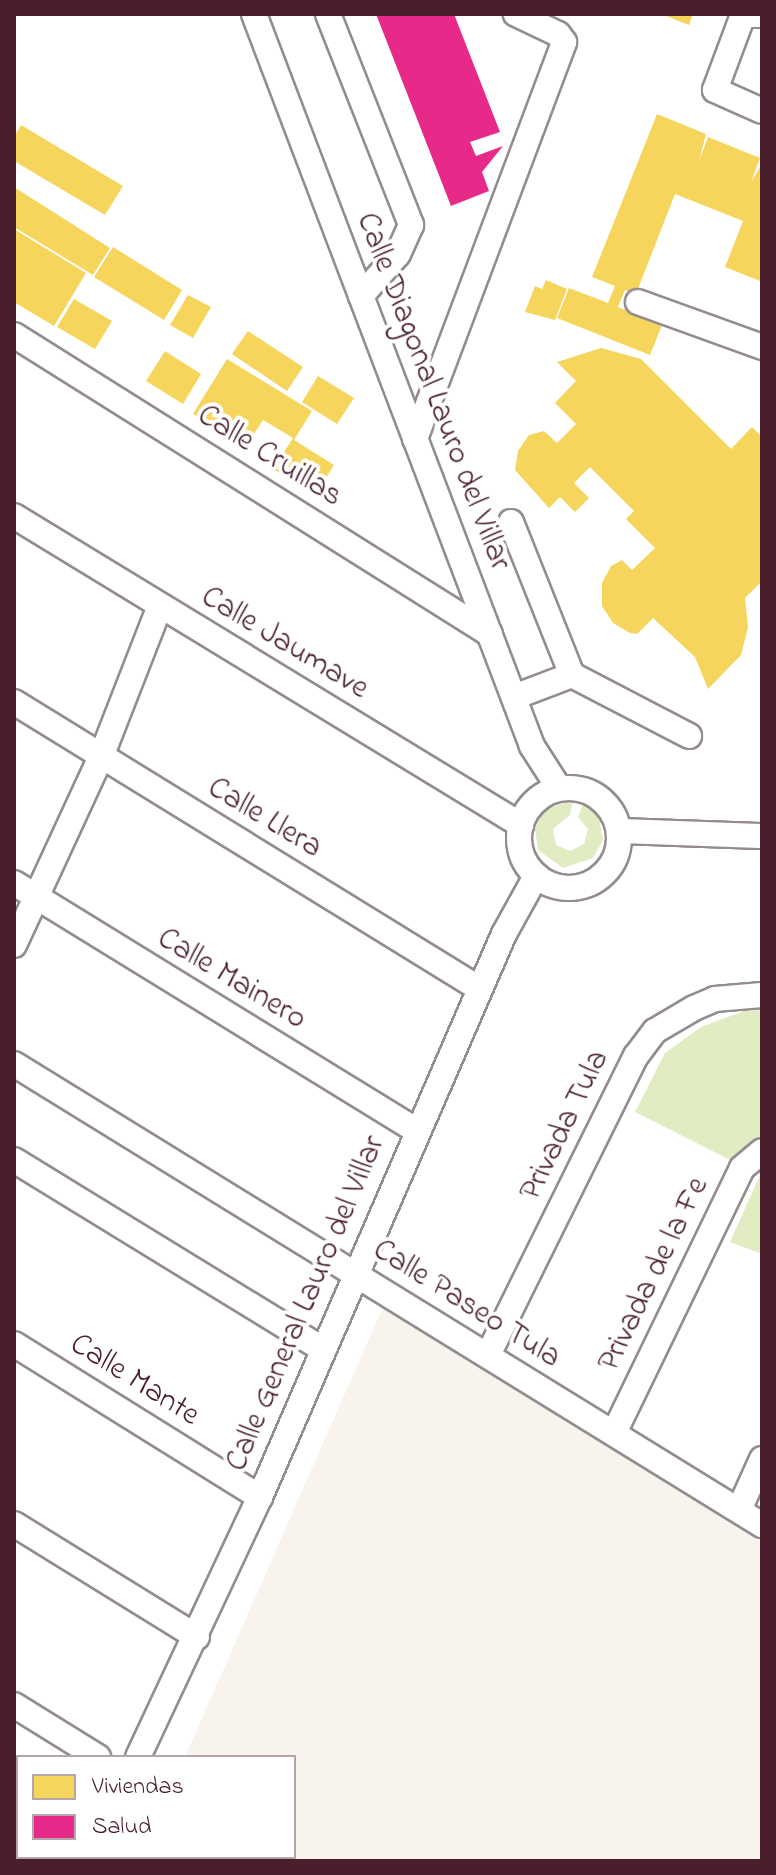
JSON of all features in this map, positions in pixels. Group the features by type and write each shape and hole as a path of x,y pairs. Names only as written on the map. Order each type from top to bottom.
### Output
{"street":[{"name":"Calle Diagonal Lauro del Villar","path":"254,14 532,746 559,788"},
{"path":"328,14 411,225 398,254 361,296"},
{"path":"415,439 564,42 558,34 523,15"},
{"path":"762,15 743,15 715,90 762,111"},
{"path":"638,302 762,347"},
{"name":"Calle Cruillas","path":"14,335 490,634"},
{"name":"Calle Jaumave","path":"14,516 521,825"},
{"path":"511,522 572,675 689,736"},
{"path":"14,945 101,757 160,606"},
{"path":"514,697 572,675"},
{"name":"Calle Llera","path":"14,702 480,989"},
{"path":"559,788 578,789 602,800 619,831 614,860 598,880 573,889 536,876 522,855 521,825 531,806 559,788"},
{"path":"619,831 762,836"},
{"name":"Calle General Lauro del Villar","path":"139,1755 197,1637 260,1497 357,1275 416,1130 536,876"},
{"name":"Calle Mainero","path":"14,883 416,1130"},
{"name":"Privada Tula","path":"488,1355 636,1056 655,1031 715,999 762,995"},
{"name":"Calle Paseo Tula","path":"14,1064 762,1525"},
{"name":"Privada de la Fe","path":"614,1433 742,1168 762,1151"},
{"path":"14,1160 323,1349"},
{"name":"Calle Mante","path":"14,1344 260,1497"},
{"path":"739,1510 762,1459"},
{"path":"14,1524 197,1637"},
{"path":"14,1705 95,1755"}],"shaded area":[{"path":"383,1307 762,1543 762,1861 139,1861 296,1859 296,1755 186,1755"}],"green space":[{"path":"573,800 570,815 553,829 556,845 570,851 584,844 588,829 578,817 583,804 599,818 603,840 593,858 563,868 538,850 535,829 544,810"},
{"path":"762,1010 762,1254 730,1242 760,1175 635,1112 665,1053 701,1027 744,1011"}],"building: Viviendas":[{"path":"661,14 693,14 689,25"},
{"path":"657,114 706,134 699,161 708,137 760,158 751,182 762,164 762,275 760,281 725,267 743,221 675,194 636,294 625,290 618,307 662,325 650,355 557,318 569,288 608,303 615,286 592,277"},
{"path":"21,125 123,186 105,215 14,161 14,137"},
{"path":"14,187 110,248 93,275 14,227"},
{"path":"14,229 86,273 54,326 14,302"},
{"path":"113,247 182,290 164,320 94,277"},
{"path":"546,280 567,289 555,320 525,312 535,286 542,289"},
{"path":"188,295 211,307 193,338 170,325"},
{"path":"74,299 112,321 95,349 57,327"},
{"path":"248,331 303,367 287,391 232,354"},
{"path":"601,348 641,359 731,449 752,427 762,437 762,581 745,598 748,627 741,655 708,689 695,657 653,618 637,634 630,633 613,623 602,606 602,583 611,566 622,560 632,570 655,548 626,519 634,511 590,467 574,483 589,498 575,512 560,497 549,508 515,470 518,451 529,435 544,431 557,443 576,424 555,403 576,381 557,362"},
{"path":"165,351 201,374 183,404 146,381"},
{"path":"227,359 312,411 294,440 334,465 315,495 273,469 293,438 263,420 246,446 193,414"},
{"path":"318,376 354,398 337,424 302,402"}],"building: Salud":[{"path":"376,14 454,14 500,132 470,142 476,156 503,146 482,172 489,191 451,206"}]}
